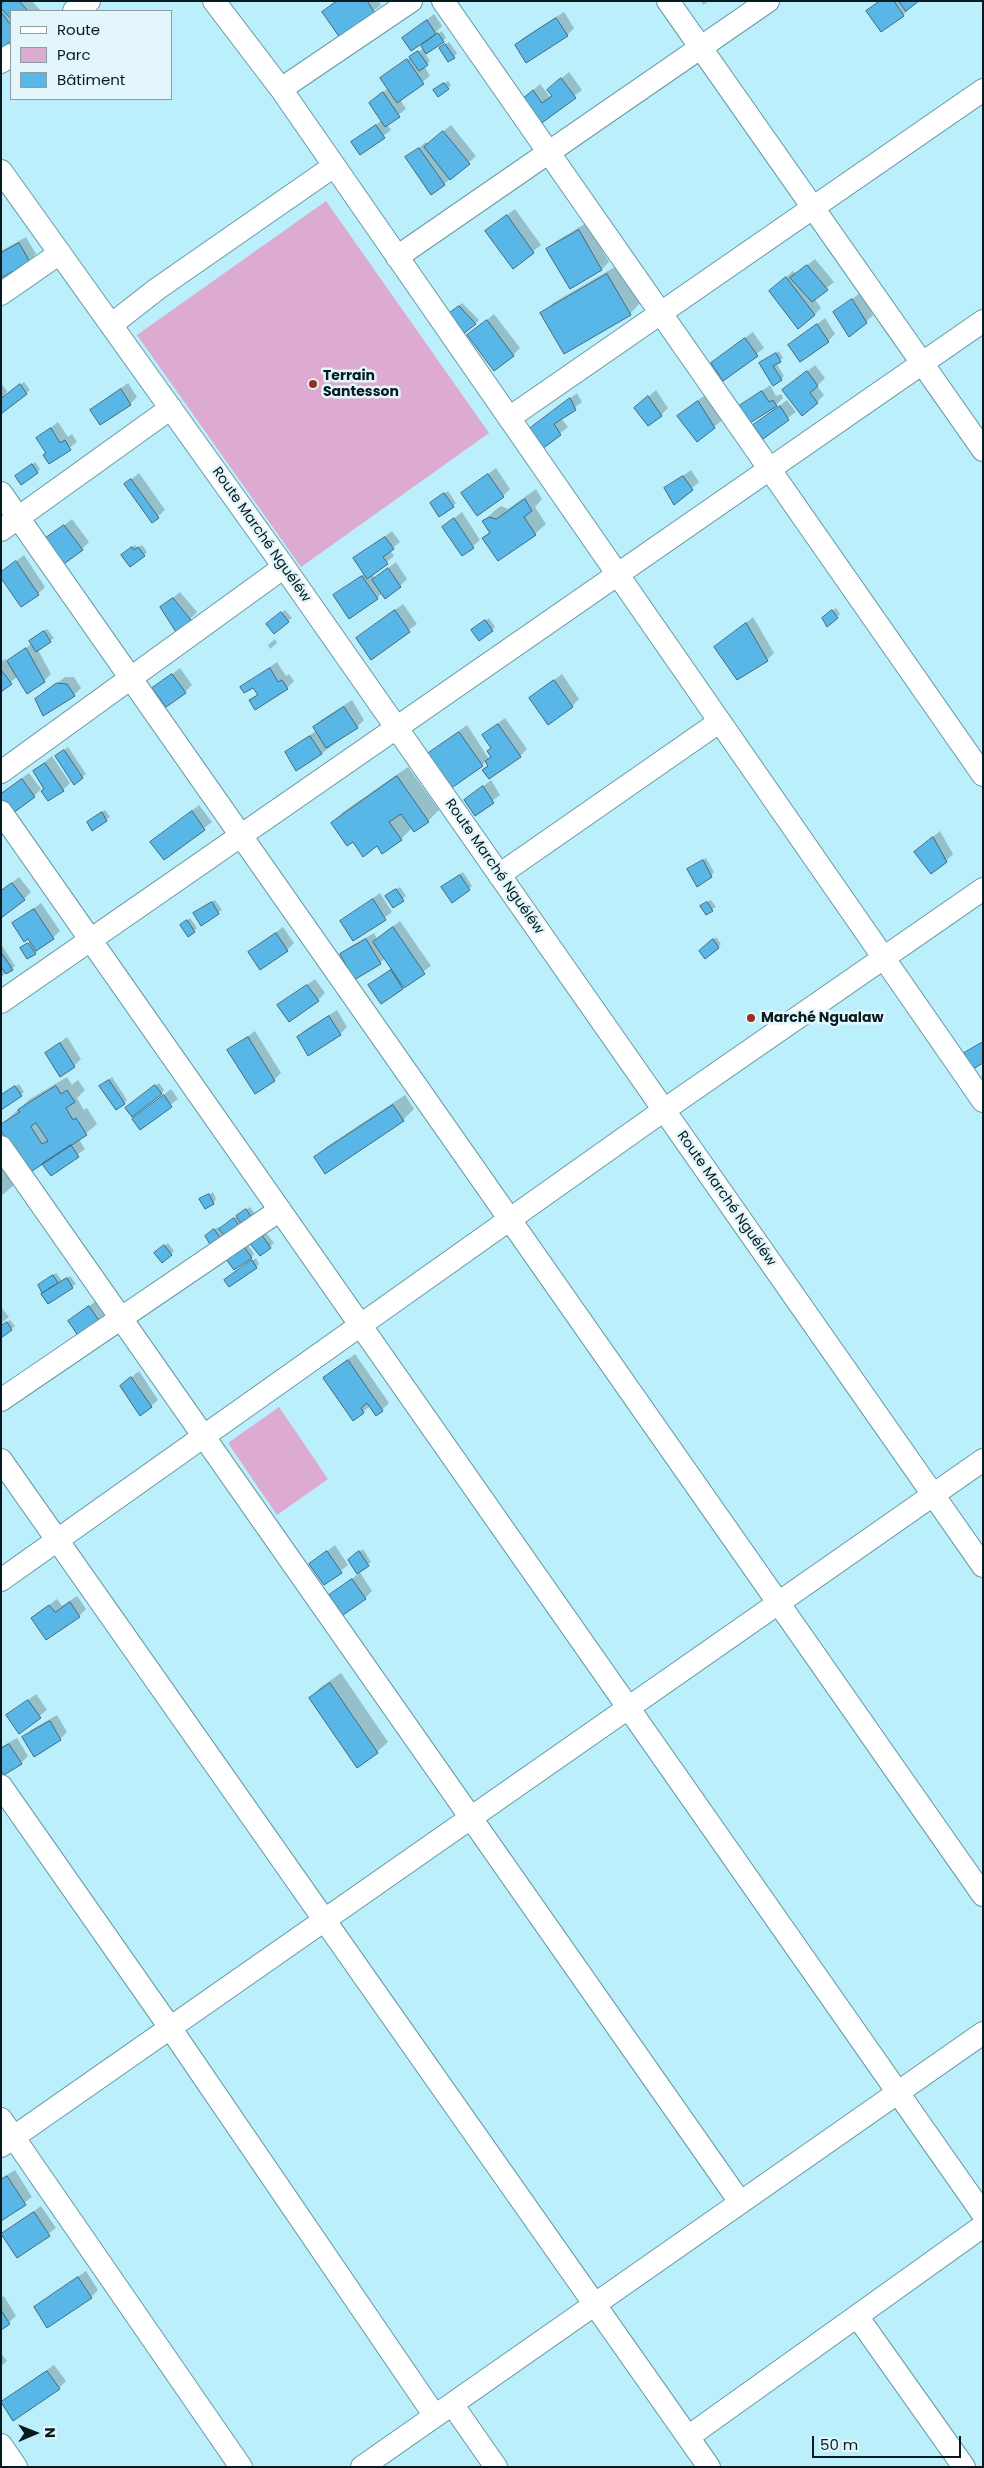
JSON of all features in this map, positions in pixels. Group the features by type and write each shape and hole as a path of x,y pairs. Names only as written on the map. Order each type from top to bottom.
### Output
{"street":[{"path":"76,10 89,1"},
{"path":"214,1 281,89 983,1101"},
{"path":"281,89 411,1"},
{"path":"443,1 983,775"},
{"path":"668,1 983,450"},
{"path":"397,258 768,1"},
{"path":"509,418 983,90"},
{"path":"111,324 334,166"},
{"name":"Route Marché Nguéléw","path":"1,171 284,567 983,1566"},
{"path":"1,294 60,253"},
{"path":"1,1002 983,321"},
{"path":"10,524 171,408"},
{"path":"1,493 10,524 131,678 983,1895"},
{"path":"1,772 284,567"},
{"path":"500,874 720,722"},
{"path":"1,812 983,2214"},
{"path":"1,1580 664,1110 983,889"},
{"path":"1,1146 740,2202"},
{"path":"1,1400 280,1210"},
{"path":"1,1460 709,2467"},
{"path":"241,2467 5,2134 171,2029 983,1460"},
{"path":"1,1786 171,2029 443,2410 496,2467"},
{"path":"362,2467 983,2033"},
{"path":"688,2437 983,2226"},
{"path":"857,2316 964,2467"},
{"path":"1,2445 16,2467"}],"green space":[{"name":"Terrain Santesson","path":"326,201 489,433 301,567 137,335"},
{"path":"279,1407 328,1479 277,1515 228,1443"}],"building":[{"path":"3,1 19,1 27,10 10,10 10,18 1,8"},
{"path":"337,1 367,1 375,13 340,38 322,12"},
{"path":"880,1 894,1 904,16 881,32 866,11"},
{"path":"899,1 919,1 906,11"},
{"path":"1,12 10,24 10,42 1,49"},
{"path":"556,18 568,36 526,63 515,45"},
{"path":"427,20 436,34 411,51 402,38"},
{"path":"438,33 444,42 426,54 421,46"},
{"path":"445,44 455,58 448,62 439,48"},
{"path":"418,51 428,65 419,71 409,57"},
{"path":"407,59 424,84 397,103 380,78"},
{"path":"561,78 576,98 539,125 521,100 533,90 542,103 552,96 547,90"},
{"path":"444,83 449,89 438,97 433,90"},
{"path":"383,92 400,117 385,127 369,103"},
{"path":"376,125 385,138 360,155 351,142"},
{"path":"443,131 470,164 450,180 424,147"},
{"path":"419,148 445,185 431,195 405,157"},
{"path":"507,215 534,253 513,269 485,231"},
{"path":"579,230 602,270 570,289 546,249"},
{"path":"19,243 30,262 1,278 1,253"},
{"path":"807,265 828,290 812,302 790,278"},
{"path":"607,274 631,315 564,354 540,313"},
{"path":"786,277 815,315 798,329 769,291"},
{"path":"852,299 867,323 849,337 833,312"},
{"path":"459,306 476,324 463,334 447,315"},
{"path":"487,320 514,356 494,371 467,335"},
{"path":"817,324 829,342 800,362 788,345"},
{"path":"745,338 758,356 723,381 711,363"},
{"path":"776,353 781,362 773,366 782,380 773,386 759,363"},
{"path":"807,371 818,386 810,393 818,403 802,416 782,390"},
{"path":"20,384 27,394 1,414 1,399"},
{"path":"121,389 131,405 100,425 90,410"},
{"path":"762,391 769,402 773,400 777,406 750,423 739,406"},
{"path":"648,396 662,416 648,426 634,408"},
{"path":"570,398 576,410 554,424 561,435 542,449 529,429"},
{"path":"698,401 715,428 697,442 677,416"},
{"path":"780,406 789,420 763,439 753,425"},
{"path":"51,428 60,443 65,440 71,450 49,464 43,455 46,453 36,438"},
{"path":"32,464 38,473 21,485 15,476"},
{"path":"488,474 504,497 477,516 461,493"},
{"path":"683,476 693,490 674,505 664,488"},
{"path":"131,479 159,518 152,523 124,484"},
{"path":"444,493 454,507 439,517 430,503"},
{"path":"525,499 532,511 524,517 536,535 498,561 482,538 490,533 482,521 489,517 496,519"},
{"path":"454,518 474,548 462,556 442,527"},
{"path":"64,525 83,550 61,566 43,540"},
{"path":"385,537 394,549 383,557 388,564 367,579 353,558"},
{"path":"132,547 134,550 138,547 145,556 130,567 121,555"},
{"path":"16,561 39,595 21,607 1,578 1,572"},
{"path":"388,568 401,587 385,599 372,580"},
{"path":"362,576 378,599 349,619 333,595"},
{"path":"173,598 191,620 176,632 160,607"},
{"path":"395,610 410,632 371,660 356,638"},
{"path":"832,610 838,618 827,627 822,618"},
{"path":"281,612 289,622 274,634 266,624"},
{"path":"485,620 493,631 479,641 471,630"},
{"path":"746,623 768,661 737,680 714,647"},
{"path":"44,631 51,642 36,652 29,641"},
{"path":"26,648 45,682 27,694 7,661"},
{"path":"270,668 278,682 282,680 288,689 255,710 249,700 258,695 253,688 244,693 240,687"},
{"path":"1,670 12,684 1,692"},
{"path":"172,674 186,693 166,707 152,688"},
{"path":"554,680 573,707 548,725 529,698"},
{"path":"57,683 67,684 75,696 43,716 35,699"},
{"path":"344,707 358,728 326,748 313,727"},
{"path":"498,724 521,757 489,779 482,770 488,766 485,761 491,757 487,751 491,748 482,735"},
{"path":"459,732 483,766 450,789 427,754"},
{"path":"310,736 322,754 296,771 285,752"},
{"path":"64,750 83,778 74,785 55,756"},
{"path":"45,763 64,791 48,801 41,791 44,789 33,771"},
{"path":"397,776 429,822 414,832 401,814 389,822 402,840 382,854 377,846 363,857 353,842 347,846 331,823"},
{"path":"22,779 35,797 9,816 1,805 1,794"},
{"path":"483,786 494,803 475,816 464,800"},
{"path":"192,811 205,830 164,860 150,842"},
{"path":"102,812 107,821 92,831 87,822"},
{"path":"933,837 947,862 931,874 914,852"},
{"path":"703,860 712,877 697,887 687,869"},
{"path":"460,875 470,890 452,903 441,887"},
{"path":"12,883 25,900 1,918 1,891"},
{"path":"396,889 404,901 393,908 385,896"},
{"path":"373,899 386,920 353,941 340,921"},
{"path":"212,902 219,914 201,926 193,913"},
{"path":"707,902 713,911 706,915 700,906"},
{"path":"34,909 54,939 36,951 28,939 24,942 12,923"},
{"path":"187,920 195,932 188,937 180,925"},
{"path":"393,927 425,974 404,988 373,942"},
{"path":"276,933 288,951 260,970 248,952"},
{"path":"366,939 381,964 354,980 340,954"},
{"path":"713,939 719,948 705,959 699,951"},
{"path":"28,943 36,954 27,959 20,948"},
{"path":"1,952 13,970 6,974 1,967"},
{"path":"391,970 403,989 381,1004 368,985"},
{"path":"307,985 319,1001 289,1022 277,1005"},
{"path":"329,1016 341,1035 308,1056 297,1037"},
{"path":"248,1037 275,1081 255,1094 227,1050"},
{"path":"983,1042 983,1063 973,1069 964,1053"},
{"path":"60,1043 75,1067 60,1077 45,1053"},
{"path":"109,1080 125,1104 116,1110 99,1086"},
{"path":"155,1085 162,1094 132,1117 125,1108"},
{"path":"15,1086 22,1096 1,1110 1,1095"},
{"path":"56,1086 61,1094 67,1090 75,1102 66,1108 73,1120 76,1118 87,1135 29,1173 1,1131 1,1124 20,1112 18,1110"},
{"path":"164,1095 172,1107 140,1130 132,1119"},
{"path":"393,1105 404,1121 325,1174 314,1157"},
{"path":"36,1123 48,1141 42,1144 31,1127"},
{"path":"71,1145 79,1157 51,1176 42,1164"},
{"path":"209,1194 214,1204 205,1209 199,1199"},
{"path":"246,1209 252,1218 242,1225 236,1216"},
{"path":"234,1218 240,1227 225,1237 219,1229"},
{"path":"214,1229 221,1239 211,1246 205,1236"},
{"path":"259,1231 271,1248 260,1256 247,1240"},
{"path":"164,1245 172,1255 162,1263 154,1253"},
{"path":"244,1247 252,1258 234,1270 226,1259"},
{"path":"252,1260 257,1268 229,1287 224,1280"},
{"path":"53,1275 58,1283 42,1293 38,1285"},
{"path":"67,1278 73,1288 48,1304 41,1294"},
{"path":"89,1306 100,1322 79,1337 68,1321"},
{"path":"7,1322 12,1330 1,1338 1,1326"},
{"path":"348,1360 383,1411 376,1416 367,1403 361,1408 364,1413 353,1421 323,1378"},
{"path":"131,1377 152,1407 140,1416 120,1386"},
{"path":"327,1551 342,1573 324,1585 309,1564"},
{"path":"359,1551 369,1566 357,1574 348,1560"},
{"path":"352,1579 366,1599 343,1615 329,1595"},
{"path":"70,1602 80,1617 46,1640 31,1618 49,1605 55,1612"},
{"path":"330,1683 378,1753 357,1768 309,1698"},
{"path":"28,1700 41,1718 19,1734 6,1715"},
{"path":"50,1721 61,1740 34,1757 22,1737"},
{"path":"9,1744 22,1764 4,1775 1,1770 1,1749"},
{"path":"7,2176 26,2205 1,2221 1,2180"},
{"path":"34,2212 50,2236 17,2258 1,2234"},
{"path":"78,2277 92,2298 47,2328 34,2307"},
{"path":"1,2310 10,2324 1,2330"},
{"path":"47,2371 60,2389 13,2421 1,2402"}],"place":[{"name":"Terrain Santesson","path":"313,384"},
{"name":"Marché Ngualaw","path":"751,1018"}]}
